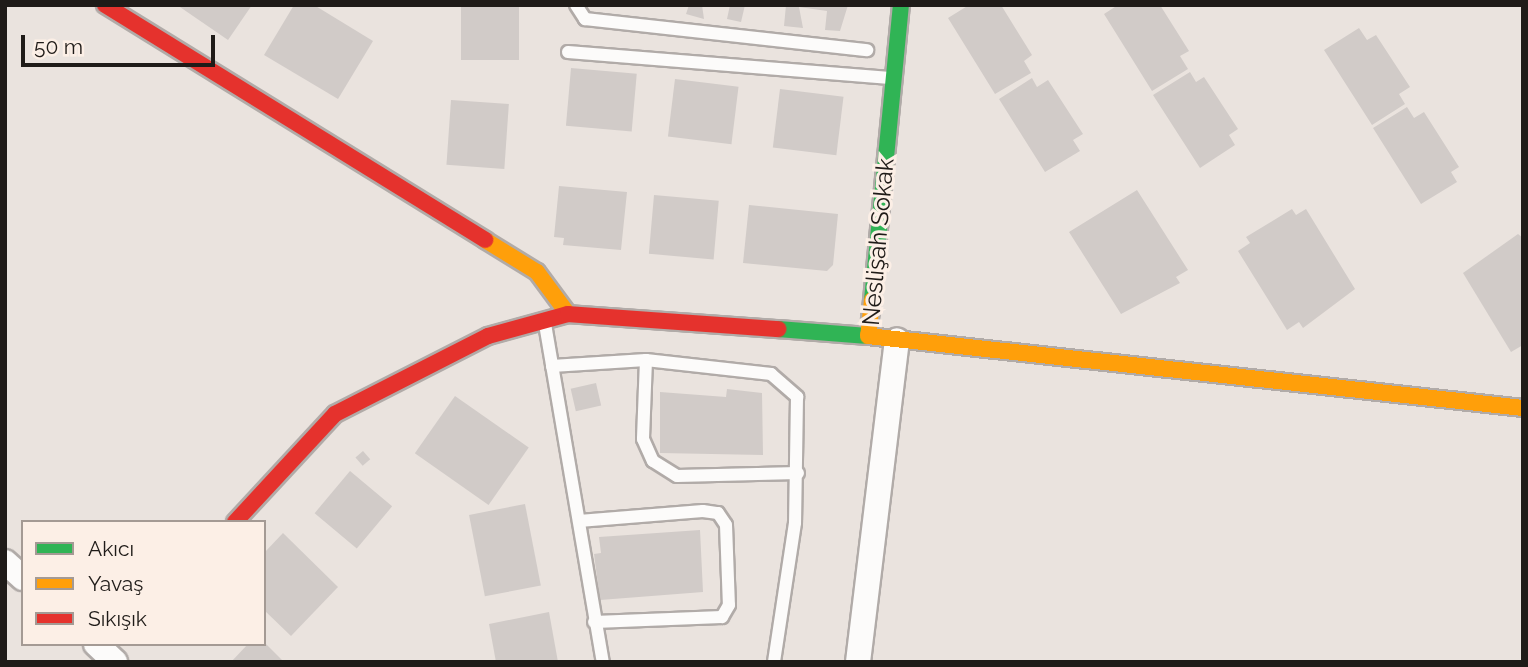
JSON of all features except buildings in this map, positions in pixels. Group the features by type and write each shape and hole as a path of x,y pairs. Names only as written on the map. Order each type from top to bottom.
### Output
{"street":[{"path":"105,5 537,272 568,314"},
{"name":"Neslişah Sokak","path":"858,662 897,340 868,336 901,5"},
{"path":"237,520 335,414 488,336 568,314 868,336"},
{"path":"897,340 1523,408"},
{"path":"5,562 21,576"}],"lane":[{"path":"576,5 585,19 867,50"},
{"path":"568,52 894,78"},
{"path":"544,320 603,662"},
{"path":"552,366 646,360 771,374 797,397 798,473 774,662"},
{"path":"646,360 643,439 653,461 677,476 798,473"},
{"path":"579,521 703,511 718,513 726,525 729,604 722,617 594,622"}],"traffic: fast":[{"path":"872,300 901,5"},
{"path":"778,329 868,336"}],"traffic: slow":[{"path":"485,240 537,272 568,314"},
{"path":"872,300 868,336 1523,408"}],"traffic: jam":[{"path":"105,5 485,240"},
{"path":"237,520 335,414 488,336 568,314 778,329"}]}
